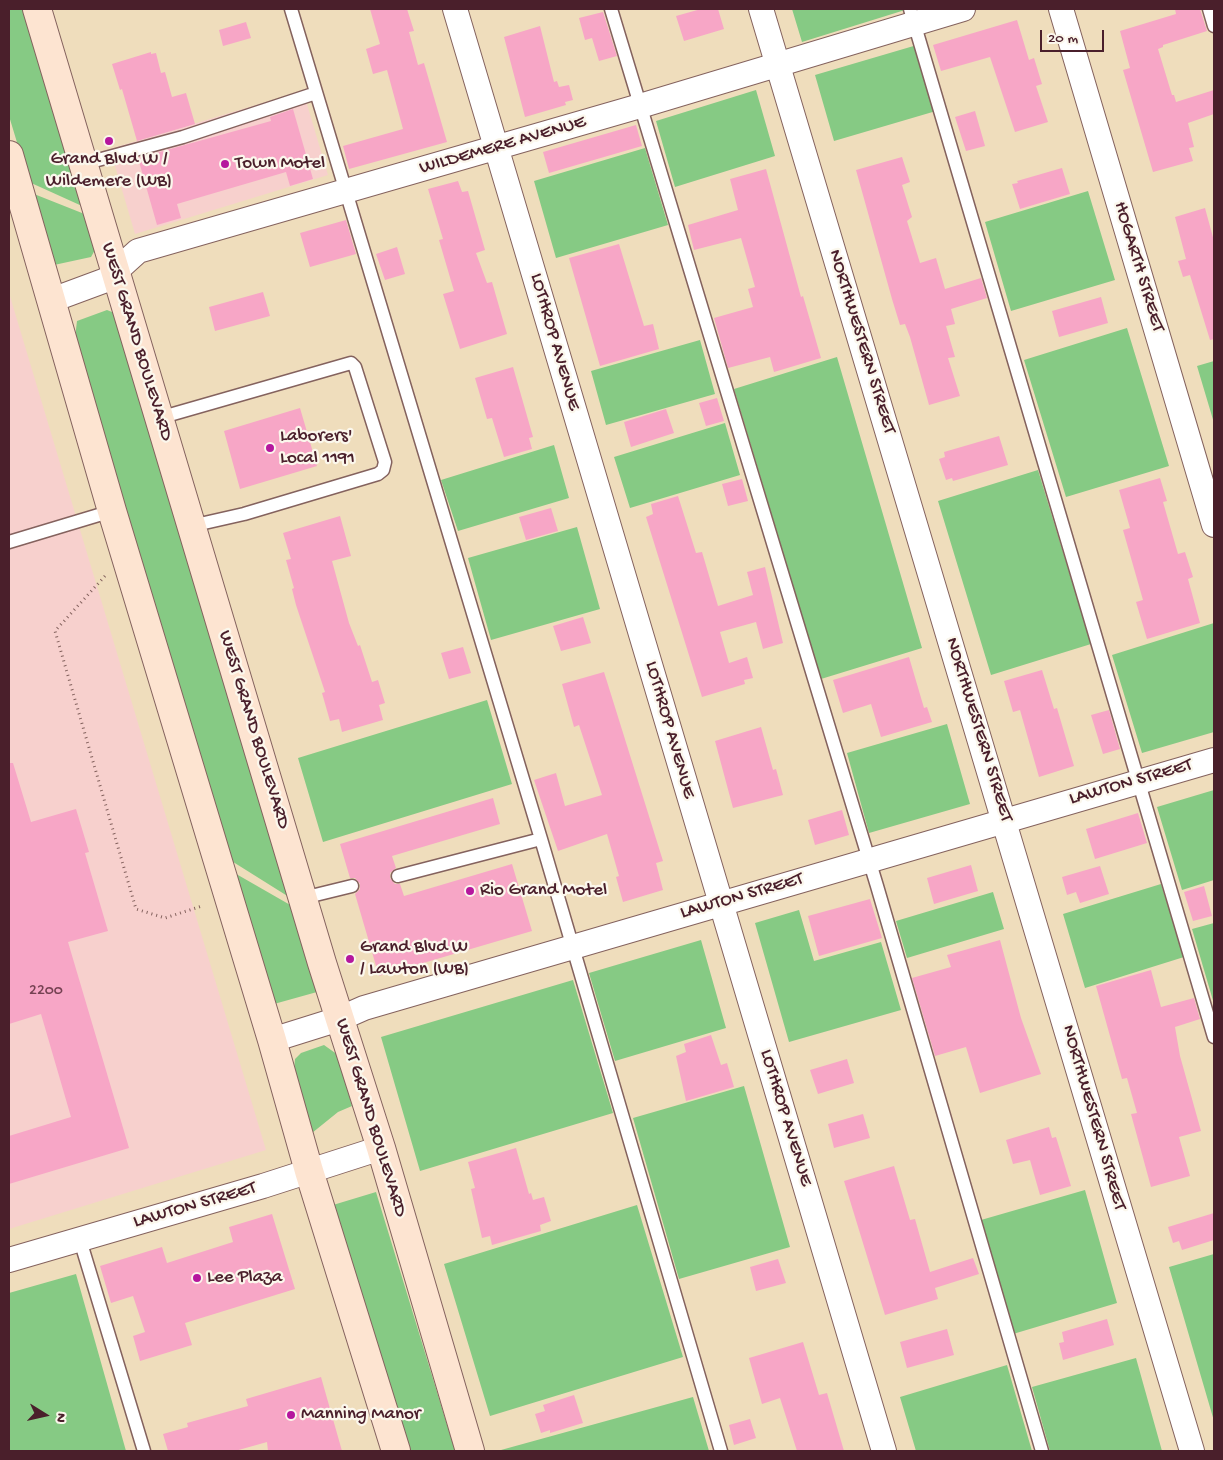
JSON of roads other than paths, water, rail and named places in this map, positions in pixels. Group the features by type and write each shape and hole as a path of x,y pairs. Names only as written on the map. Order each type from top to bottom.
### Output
{"main road":[{"name":"WEST GRAND BOULEVARD","path":"37,9 339,1019 381,1148 470,1451"},
{"path":"9,155 112,511 272,1040 309,1171 396,1451"}],"street":[{"name":"LOTHROP AVENUE","path":"455,9 884,1451"},
{"name":"NORTHWESTERN STREET","path":"761,9 1005,819 1192,1451"},
{"name":"WILDEMERE AVENUE","path":"52,300 106,280 138,251 640,106 778,64 912,16 963,9"},
{"name":"HOGARTH STREET","path":"1061,9 1214,525"},
{"name":"LAWTON STREET","path":"272,1040 339,1019 364,1008 1005,819 1214,760"},
{"name":"LAWTON STREET","path":"9,1260 381,1148"}],"lane":[{"path":"290,9 573,946 721,1451"},
{"path":"611,9 868,859 1042,1451"},
{"path":"1209,9 1214,26"},
{"path":"912,16 1140,781 1214,1037"},
{"path":"83,164 183,136 316,93"},
{"path":"159,418 351,363 355,367 385,462 383,470 378,474 244,514 191,526"},
{"path":"9,542 112,511"},
{"path":"398,876 541,839"},
{"path":"303,898 352,886"},
{"path":"80,1240 144,1451"}],"place":[{"name":"Grand Blvd W / Wildemere (WB)","path":"109,141"},
{"name":"Town Motel","path":"225,164"},
{"name":"Laborers' Local 1191","path":"270,448"},
{"name":"Rio Grand Motel","path":"470,891"},
{"name":"Grand Blvd W / Lawton (WB)","path":"350,959"},
{"name":"Lee Plaza","path":"197,1278"},
{"name":"Manning Manor","path":"291,1415"}]}
